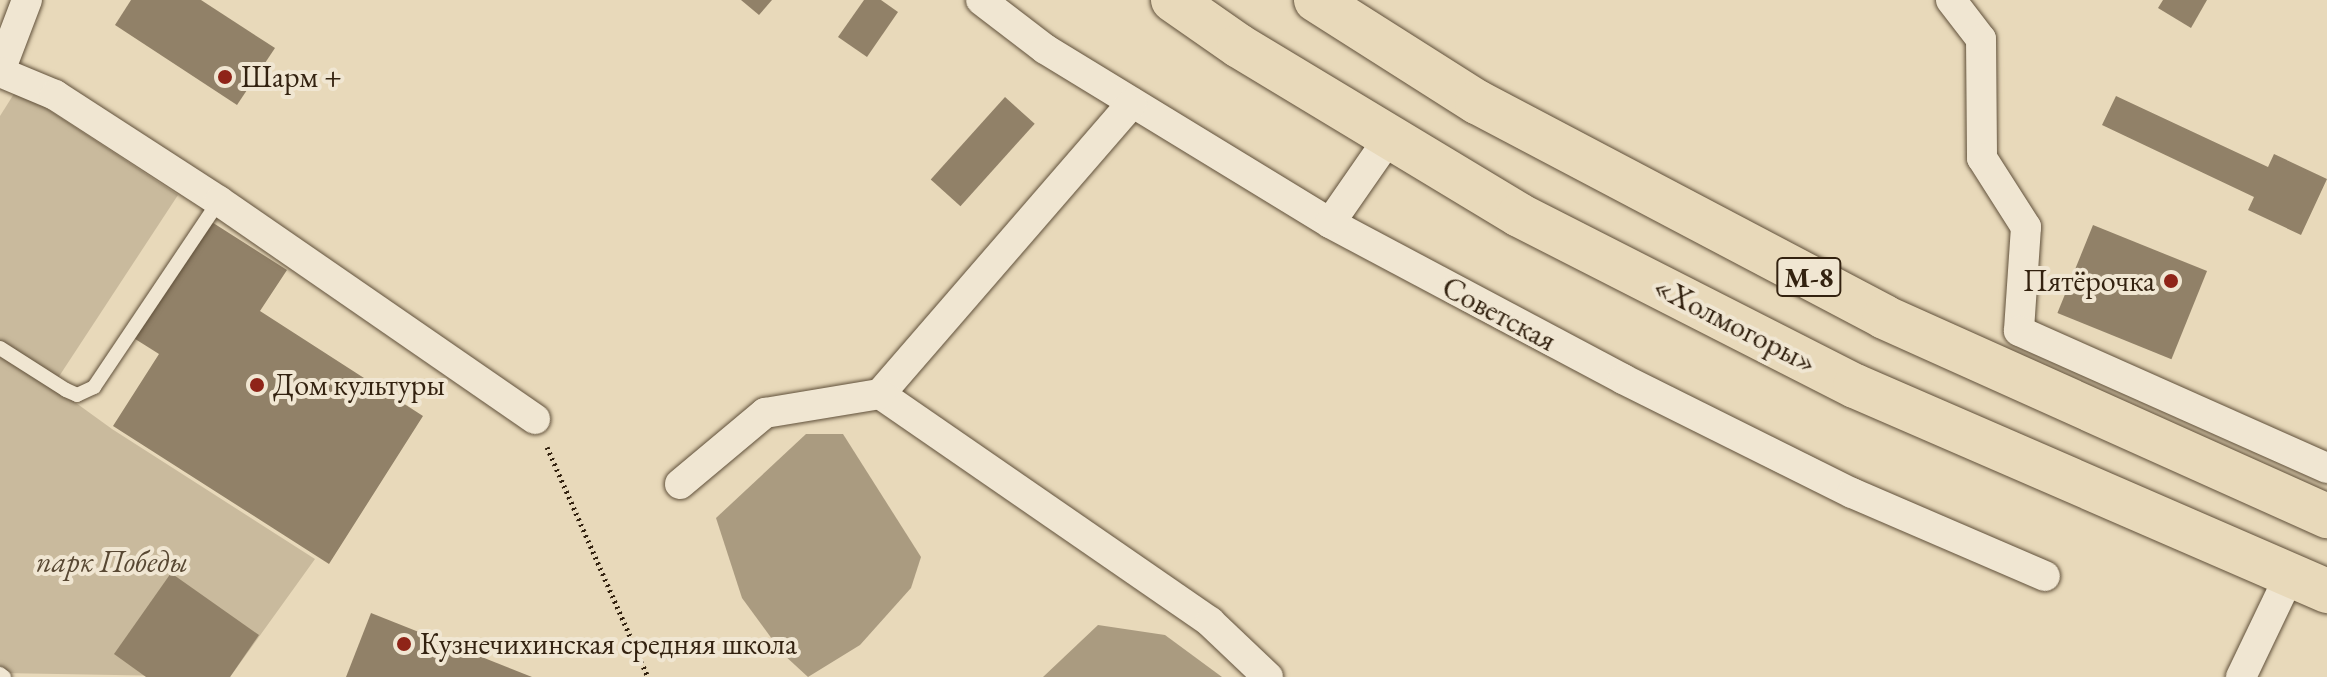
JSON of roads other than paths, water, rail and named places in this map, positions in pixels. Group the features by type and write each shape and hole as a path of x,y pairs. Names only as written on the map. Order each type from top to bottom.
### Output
{"highway":[{"name":"«Холмогоры»","path":"1173,0 1389,138 1519,215 1855,386 2308,584"},
{"name":"М-8","path":"1316,0 1477,102 1884,317 2325,511"}],"street":[{"path":"27,0 0,72 55,95 219,201 535,419"},
{"name":"Советская","path":"981,0 1045,49 1330,223 1663,399 1852,493 2045,576"},
{"path":"1951,0 1981,39 1982,158 2026,227 2019,331 2327,468"},
{"path":"680,484 765,413 880,394 1132,103"},
{"path":"1330,223 1389,138"},
{"path":"880,394 1210,622 1268,677"},
{"path":"2241,677 2308,584"}],"lane":[{"path":"0,348 77,395 94,387 219,201"}],"place":[{"name":"Шарм +","path":"225,77"},
{"name":"Пятёрочка","path":"2171,281"},
{"name":"Дом культуры","path":"257,385"},
{"name":"Кузнечихинская средняя школа","path":"404,644"}],"park label":[{"name":"парк Победы","path":"112,562"}]}
